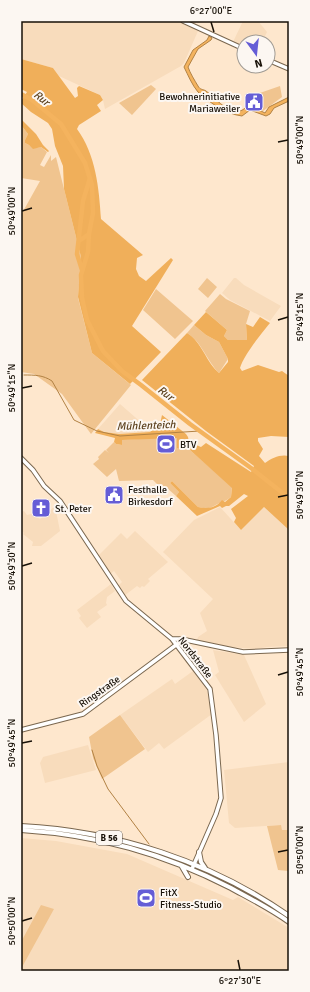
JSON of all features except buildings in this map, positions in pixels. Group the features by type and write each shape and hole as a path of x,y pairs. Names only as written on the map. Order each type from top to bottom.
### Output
{"main road":[{"name":"B 56","path":"21,826 75,832 143,846 205,869 246,890 289,916"},
{"name":"B 56","path":"21,830 73,835 117,844 180,864 243,895 289,922"},
{"path":"199,852 201,862 205,869"},
{"path":"180,864 188,877"}],"street":[{"path":"183,21 236,45"},
{"path":"276,63 289,69"},
{"name":"Nordstraße","path":"21,458 62,505 126,601 172,639 210,689 216,735 221,798 216,814 192,869"},
{"path":"172,639 243,652 289,650"},
{"name":"Ringstraße","path":"21,730 83,714 176,644 185,641"}],"shaded area":[{"path":"21,21 177,21 198,31 184,63 181,66 105,109 100,95 59,76 53,68 21,59"},
{"path":"243,21 258,21 267,32 266,34 237,34"},
{"path":"209,36 212,38 211,40 198,49 188,67 200,88 206,91 226,108 237,112 247,106 251,106 265,113 269,107 289,97 289,101 274,108 270,114 266,116 250,110 242,116 230,113 213,104 198,92 184,67 193,50 207,40"},
{"path":"236,36 236,43 233,42"},
{"path":"21,59 53,68 75,98 78,96 77,88 79,86 100,95 103,100 97,105 101,111 79,125 77,129 88,150 95,172 98,184 101,219 143,255 137,258 136,269 139,276 146,281 171,258 173,260 132,326 161,352 130,384 92,353 78,297 81,257 64,189 63,166 55,146 52,129 48,123 31,112 21,103 27,92 21,89"},
{"path":"151,85 156,89 132,115 119,103"},
{"path":"280,86 282,97 263,111 249,105 245,98"},
{"path":"21,119 36,134 49,151 48,152 41,147 33,149 25,143 28,134 21,125"},
{"path":"21,125 28,134 25,143 33,148 41,147 47,152 40,165 44,167 51,155 51,161 56,157 81,257 78,298 92,353 131,385 91,434 62,394 34,374 21,372 21,215 40,181 21,178"},
{"path":"207,278 217,287 208,298 198,289"},
{"path":"234,278 281,306 270,321 230,300 222,293"},
{"path":"156,289 193,321 175,339 143,310"},
{"path":"220,294 226,299 250,311 246,324 247,340 228,340 224,336 227,330 205,311"},
{"path":"206,312 227,330 224,336 228,340 247,340 246,324 253,327 260,317 270,323 249,351 240,368 242,371 258,365 279,372 282,371 289,376 289,437 271,436 258,438 258,441 263,449 259,456 265,463 276,457 289,456 289,530 264,507 241,530 234,522 236,518 231,509 248,496 244,494 229,506 222,508 220,506 197,516 176,496 179,492 170,483 172,481 198,507 202,508 214,506 222,500 225,502 231,497 232,488 190,450 177,448 177,438 122,440 122,445 114,442 115,438 95,433 98,429 104,432 119,434 150,432 160,424 162,415 186,434 189,442 201,447 206,443 251,472 254,466 206,431 142,380 187,333 200,347 219,373 228,362 228,359 219,342 206,335 194,325"},
{"path":"194,325 206,335 219,342 228,359 219,373 197,341 187,333"},
{"path":"120,404 151,431 119,434 104,432 98,429"},
{"path":"177,438 181,449 190,450 232,487 231,497 210,508 198,507 172,481 170,483 179,492 176,496 167,488 164,491 153,480 119,481 116,469 107,477 93,464 99,459 98,457 105,450 109,453 106,450 114,442 122,445 122,440"},
{"path":"55,506 60,531 41,546 32,546 33,542 23,534 24,533 21,530 21,512 24,511 27,515 31,514 40,519"},
{"path":"220,507 241,530 264,507 289,530 289,646 255,649 231,647 197,640 198,637 207,631 200,613 213,599 163,552 194,520"},
{"path":"135,531 168,562 148,579 150,581 144,587 142,586 140,588 137,586 124,596 118,586 122,582 114,571 110,574 98,556 121,533 127,539"},
{"path":"111,584 115,591 107,597 107,605 97,612 101,617 87,628 79,618 81,616 77,610"},
{"path":"213,650 244,655 266,704 244,722 215,675 219,672"},
{"path":"193,671 206,689 210,698 212,714 164,749 159,743 148,752 120,715 172,679 175,684"},
{"path":"120,715 145,749 102,779 93,758 89,737"},
{"path":"88,745 96,770 45,783 40,763 43,757"},
{"path":"289,762 289,830 282,830 280,825 235,828 229,823 224,770"},
{"path":"281,825 282,830 289,830 289,871 278,870 267,826"},
{"path":"21,838 56,841 127,854 233,900 238,897 289,928 289,971 21,971"},
{"path":"41,905 54,909 21,969 21,942"}],"waterway":[{"name":"Rur","path":"21,94 32,100 61,124 85,163 92,185 93,213 89,234 88,252 81,275 82,298 87,320 103,351 122,371 289,498"},
{"name":"Rur","path":"82,270 77,254 83,201 90,178"},
{"name":"Rur","path":"79,241 89,234"},
{"name":"Mühlenteich","path":"24,375 39,376 52,381 74,420 97,431 120,436 200,431"},
{"path":"92,750 97,766 108,789 149,844"}],"place":[{"name":"Bewohnerinitiative Mariaweiler","path":"254,102"},
{"name":"BTV","path":"166,444"},
{"name":"Festhalle Birkesdorf","path":"114,495"},
{"name":"St. Peter","path":"41,508"},
{"name":"FitX Fitness-Studio","path":"146,898"}]}
